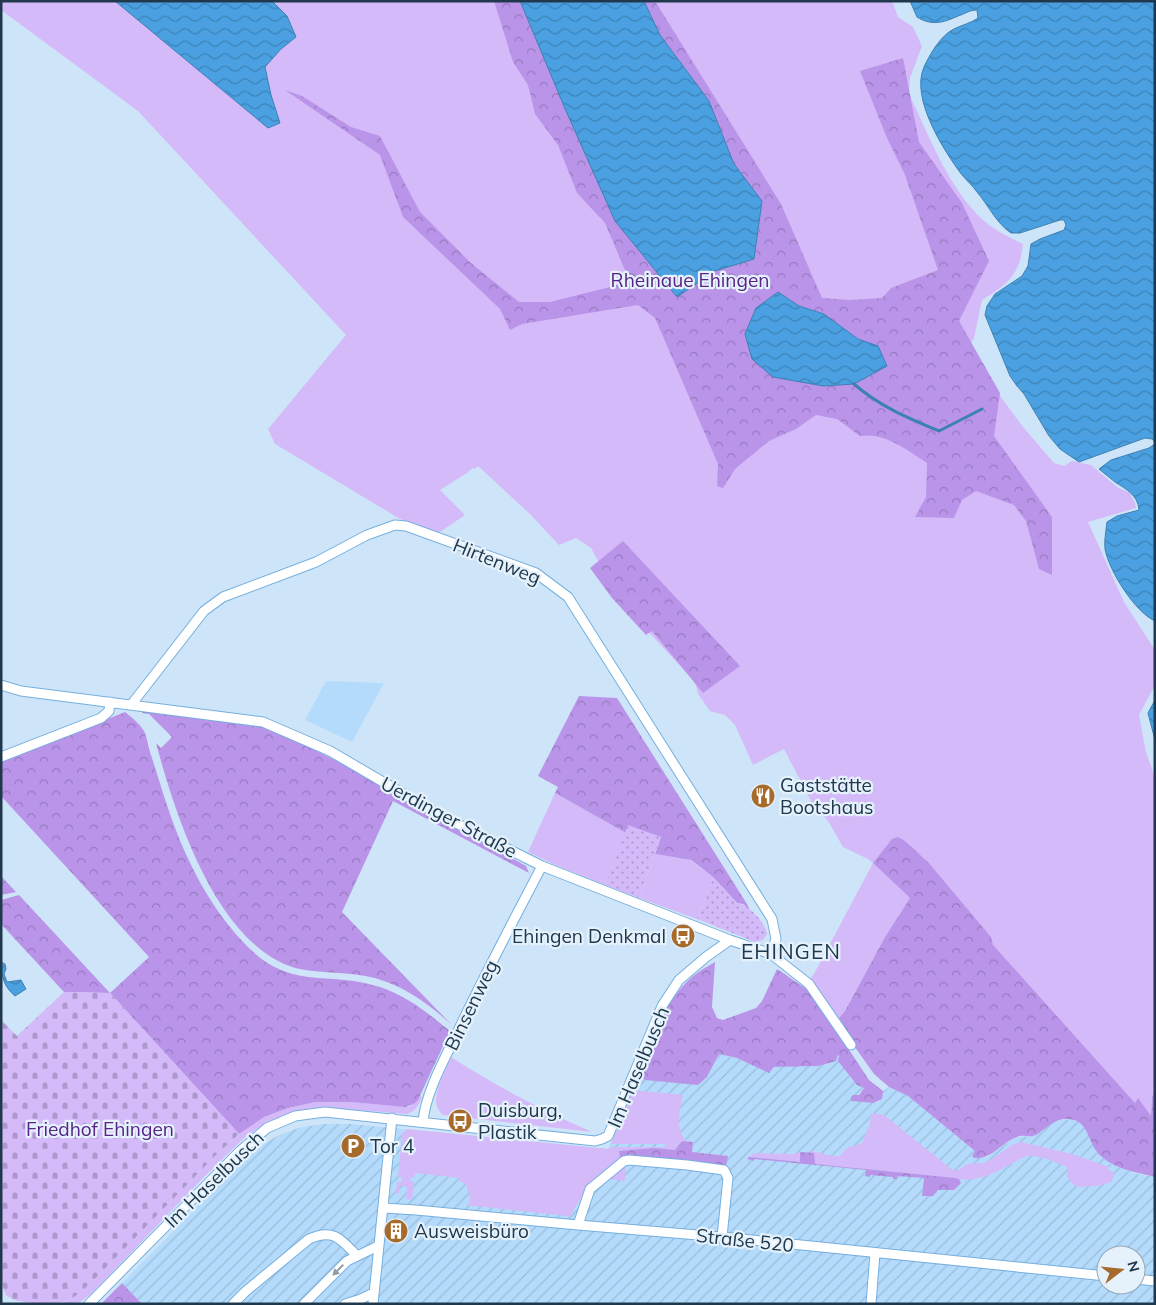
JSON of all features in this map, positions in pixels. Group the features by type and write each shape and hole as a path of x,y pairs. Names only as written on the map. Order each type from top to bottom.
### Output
{"street":[{"name":"Hirtenweg","path":"131,705 204,611 223,597 316,562 367,535 395,526 406,526 536,574 568,597 772,919 776,939 770,954"},
{"name":"Uerdinger Straße","path":"1,685 21,690 263,722 330,751 438,814 542,866 770,954 809,984 851,1044"},
{"path":"1,757 101,718 109,711 110,702"},
{"name":"Binsenweg","path":"423,1122 446,1055 473,998 542,866"},
{"name":"Im Haselbusch","path":"89,1304 239,1152 267,1128 295,1116 325,1112 602,1140 608,1136 662,1006 679,980 730,940"},
{"path":"373,1304 392,1118"},
{"path":"578,1225 590,1189 624,1161 639,1160 724,1170 728,1178 722,1237"},
{"name":"Straße 520","path":"384,1208 722,1237 1096,1275"},
{"path":"233,1304 309,1239 318,1235 328,1234 337,1236 357,1256"},
{"path":"304,1304 347,1261 378,1246"},
{"path":"871,1304 875,1254"},
{"path":"345,1304 373,1294"}],"shaded area":[{"path":"326,681 384,683 352,742 305,720"},
{"path":"719,1054 737,1058 769,1072 774,1067 794,1065 802,1067 840,1056 857,1085 864,1088 851,1101 877,1103 882,1099 883,1091 889,1087 908,1096 975,1151 974,1158 987,1157 1016,1137 1034,1136 1057,1120 1071,1119 1079,1122 1087,1130 1096,1152 1111,1164 1134,1173 1155,1177 1155,1304 142,1304 122,1283 231,1172 265,1143 281,1134 302,1127 324,1124 350,1124 608,1149 638,1074 641,1078 707,1077"}],"green space":[{"name":"Rheinaue Ehingen","path":"1,1 892,1 898,17 913,27 922,46 910,78 909,94 949,177 970,207 983,220 1023,244 1019,264 1011,278 999,289 982,300 974,338 970,344 998,393 1023,427 1054,463 1064,466 1072,461 1091,465 1117,487 1130,493 1135,503 1136,508 1088,522 1124,602 1155,650 1155,685 1139,715 1146,752 1155,777 1155,1091 1152,1097 1151,1117 1138,1099 1135,1103 892,881 910,898 885,937 845,1011 839,1018 849,1034 809,980 814,974 873,863 843,847 828,821 812,803 784,749 753,765 735,725 725,715 710,711 698,694 695,682 619,600 591,548 576,538 559,545 531,515 478,466 440,490 465,515 437,534 400,519 275,444 268,429 346,335 138,111 1,10"},
{"path":"494,1 520,1 566,111 677,297 715,271 754,259 762,201 734,164 709,101 660,35 644,1 655,1 781,204 822,298 850,300 882,298 891,288 938,270 905,175 887,138 860,71 903,58 919,142 962,203 989,261 959,321 1000,393 994,436 1052,517 1052,575 1039,569 1026,521 1014,505 976,491 962,500 954,518 915,517 926,497 927,463 887,439 869,435 860,436 837,419 816,415 796,429 769,441 735,469 723,488 717,486 718,464 655,318 638,305 522,324 510,330 500,309 403,217 380,155 285,90 302,96 351,127 380,136 420,212 471,263 519,302 550,302 630,282 605,223 577,193 558,145 535,114 528,85 513,62","holes":["778,292 799,306 824,314 858,339 878,346 756,308"]},
{"path":"623,541 740,666 703,693 652,631 646,635 612,598 590,568"},
{"path":"579,696 617,698 750,910 743,904 737,903 713,877 691,860 655,854 661,837 628,826 626,833 555,793 558,787 538,776"},
{"path":"144,711 264,726 335,760 526,866 529,873 393,801 342,912 451,1024 420,999 397,986 359,975 295,968 267,954 243,933 221,905 203,873 175,805 156,743 161,748 172,737 149,714 142,713"},
{"path":"125,712 138,723 145,733 170,814 193,868 223,918 248,947 264,961 296,975 361,982 390,991 417,1006 450,1031 418,1100 414,1104 405,1107 351,1102 316,1102 288,1108 264,1117 239,1134 110,993 149,957 1,796 1,762"},
{"path":"555,793 626,833 605,885 528,852"},
{"path":"628,825 661,837 639,898 605,885"},
{"path":"898,837 910,845 928,862 991,937 993,945 1135,1103 1138,1098 1151,1116 1152,1097 1155,1091 1155,1177 1127,1170 1114,1165 1102,1157 1097,1152 1081,1124 1069,1119 1055,1122 1036,1135 1012,1139 992,1154 974,1158 972,1156 975,1151 908,1096 889,1087 874,1074 847,1036 848,1034 839,1018 845,1011 885,937 910,898 873,863 892,839"},
{"path":"655,854 690,860 713,877 697,919 639,898"},
{"path":"1,876 16,892 1,895"},
{"path":"713,877 737,903 742,904 760,919 767,934 763,940 755,942 697,919"},
{"path":"19,895 110,993 64,992 1,924 1,900"},
{"path":"715,962 712,1007 717,1018 723,1020 756,1008 762,1001 777,969 811,992 869,1080 883,1091 882,1099 874,1103 851,1101 853,1095 859,1095 864,1088 857,1085 838,1061 838,1055 836,1061 818,1066 774,1067 769,1073 737,1058 719,1054 707,1077 698,1085 645,1080 638,1074 653,1035 666,1009 692,977"},
{"name":"Friedhof Ehingen","path":"64,992 110,993 239,1134 78,1294 70,1300 61,1302 18,1301 6,1295 1,1281 1,1020 17,1036"},
{"path":"451,1057 520,1098 592,1132 443,1115 438,1109 436,1095"},
{"path":"633,1090 683,1095 679,1113 679,1125 686,1142 681,1141 675,1150 655,1148 620,1151 621,1158 591,1184 569,1218 568,1216 466,1205 469,1204 470,1192 467,1191 467,1185 460,1181 459,1178 415,1173 414,1178 410,1178 410,1181 414,1181 412,1200 406,1199 407,1187 400,1186 399,1194 396,1192 397,1182 401,1182 402,1177 398,1177 402,1134 407,1129 608,1149 611,1147 665,1147 665,1144 611,1144"},
{"path":"420,1096 422,1097 420,1103 413,1111 407,1114 319,1107 296,1111 267,1122 244,1138 205,1176 91,1294 77,1304 58,1304 68,1301 89,1285 215,1156 245,1129 264,1117 288,1108 316,1102 351,1102 409,1107"},
{"path":"871,1113 884,1115 954,1171 968,1164 985,1162 992,1159 1012,1145 1021,1142 1072,1154 1109,1167 1108,1170 1115,1173 1111,1182 1097,1186 1076,1187 1067,1177 1067,1167 1033,1156 1022,1158 984,1177 969,1180 814,1164 812,1152 806,1151 840,1156 847,1148 862,1143 870,1124"},
{"path":"682,1141 693,1142 692,1152 728,1156 726,1166 620,1157 619,1151 655,1148 675,1150"},
{"path":"800,1152 801,1162 748,1157 755,1153 794,1154"},
{"path":"800,1152 814,1153 815,1164 955,1178 959,1179 961,1183 954,1190 938,1190 933,1196 922,1196 924,1178 897,1176 897,1179 893,1179 893,1177 870,1175 870,1177 865,1176 866,1170 755,1159 753,1161 749,1159 748,1162 748,1157 800,1162"},
{"path":"626,1165 625,1181 608,1179"},
{"path":"122,1283 142,1304 101,1304"}],"water":[{"path":"115,1 272,1 287,16 296,37 281,49 265,67 280,123 268,128"},
{"path":"520,1 644,1 660,35 709,101 734,164 762,201 754,259 715,271 677,297 615,221"},
{"path":"910,1 1155,1 1155,442 1152,439 1145,438 1079,462 1060,449 1049,436 1024,394 1010,376 985,315 987,306 995,294 1022,276 1028,266 1031,244 1064,230 1066,225 1064,220 1060,220 1020,233 1011,233 997,219 955,165 931,124 925,108 921,80 926,62 940,40 954,29 978,18 977,10 969,11 947,20 927,22 917,17"},
{"path":"778,292 799,306 824,314 858,339 878,346 887,366 854,384 823,386 773,377 752,359 745,334 756,308"},
{"path":"1155,444 1155,621 1139,609 1124,590 1107,558 1105,549 1107,522 1117,516 1139,510 1138,505 1131,493 1099,469 1111,460 1149,448"},
{"path":"1155,700 1155,740 1148,713"},
{"path":"1,962 5,964 4,974 7,982 21,980 26,989 15,996 11,993 4,981"}],"waterway":[{"path":"854,384 884,405 939,431 982,409"}],"place":[{"name":"Gaststätte Bootshaus","path":"763,796"},
{"name":"Ehingen Denkmal","path":"683,936"},
{"name":"Duisburg, Plastik","path":"460,1121"},
{"name":"Tor 4","path":"353,1146"},
{"name":"Ausweisbüro","path":"396,1231"}],"district":[{"name":"EHINGEN","path":"791,951"}]}
